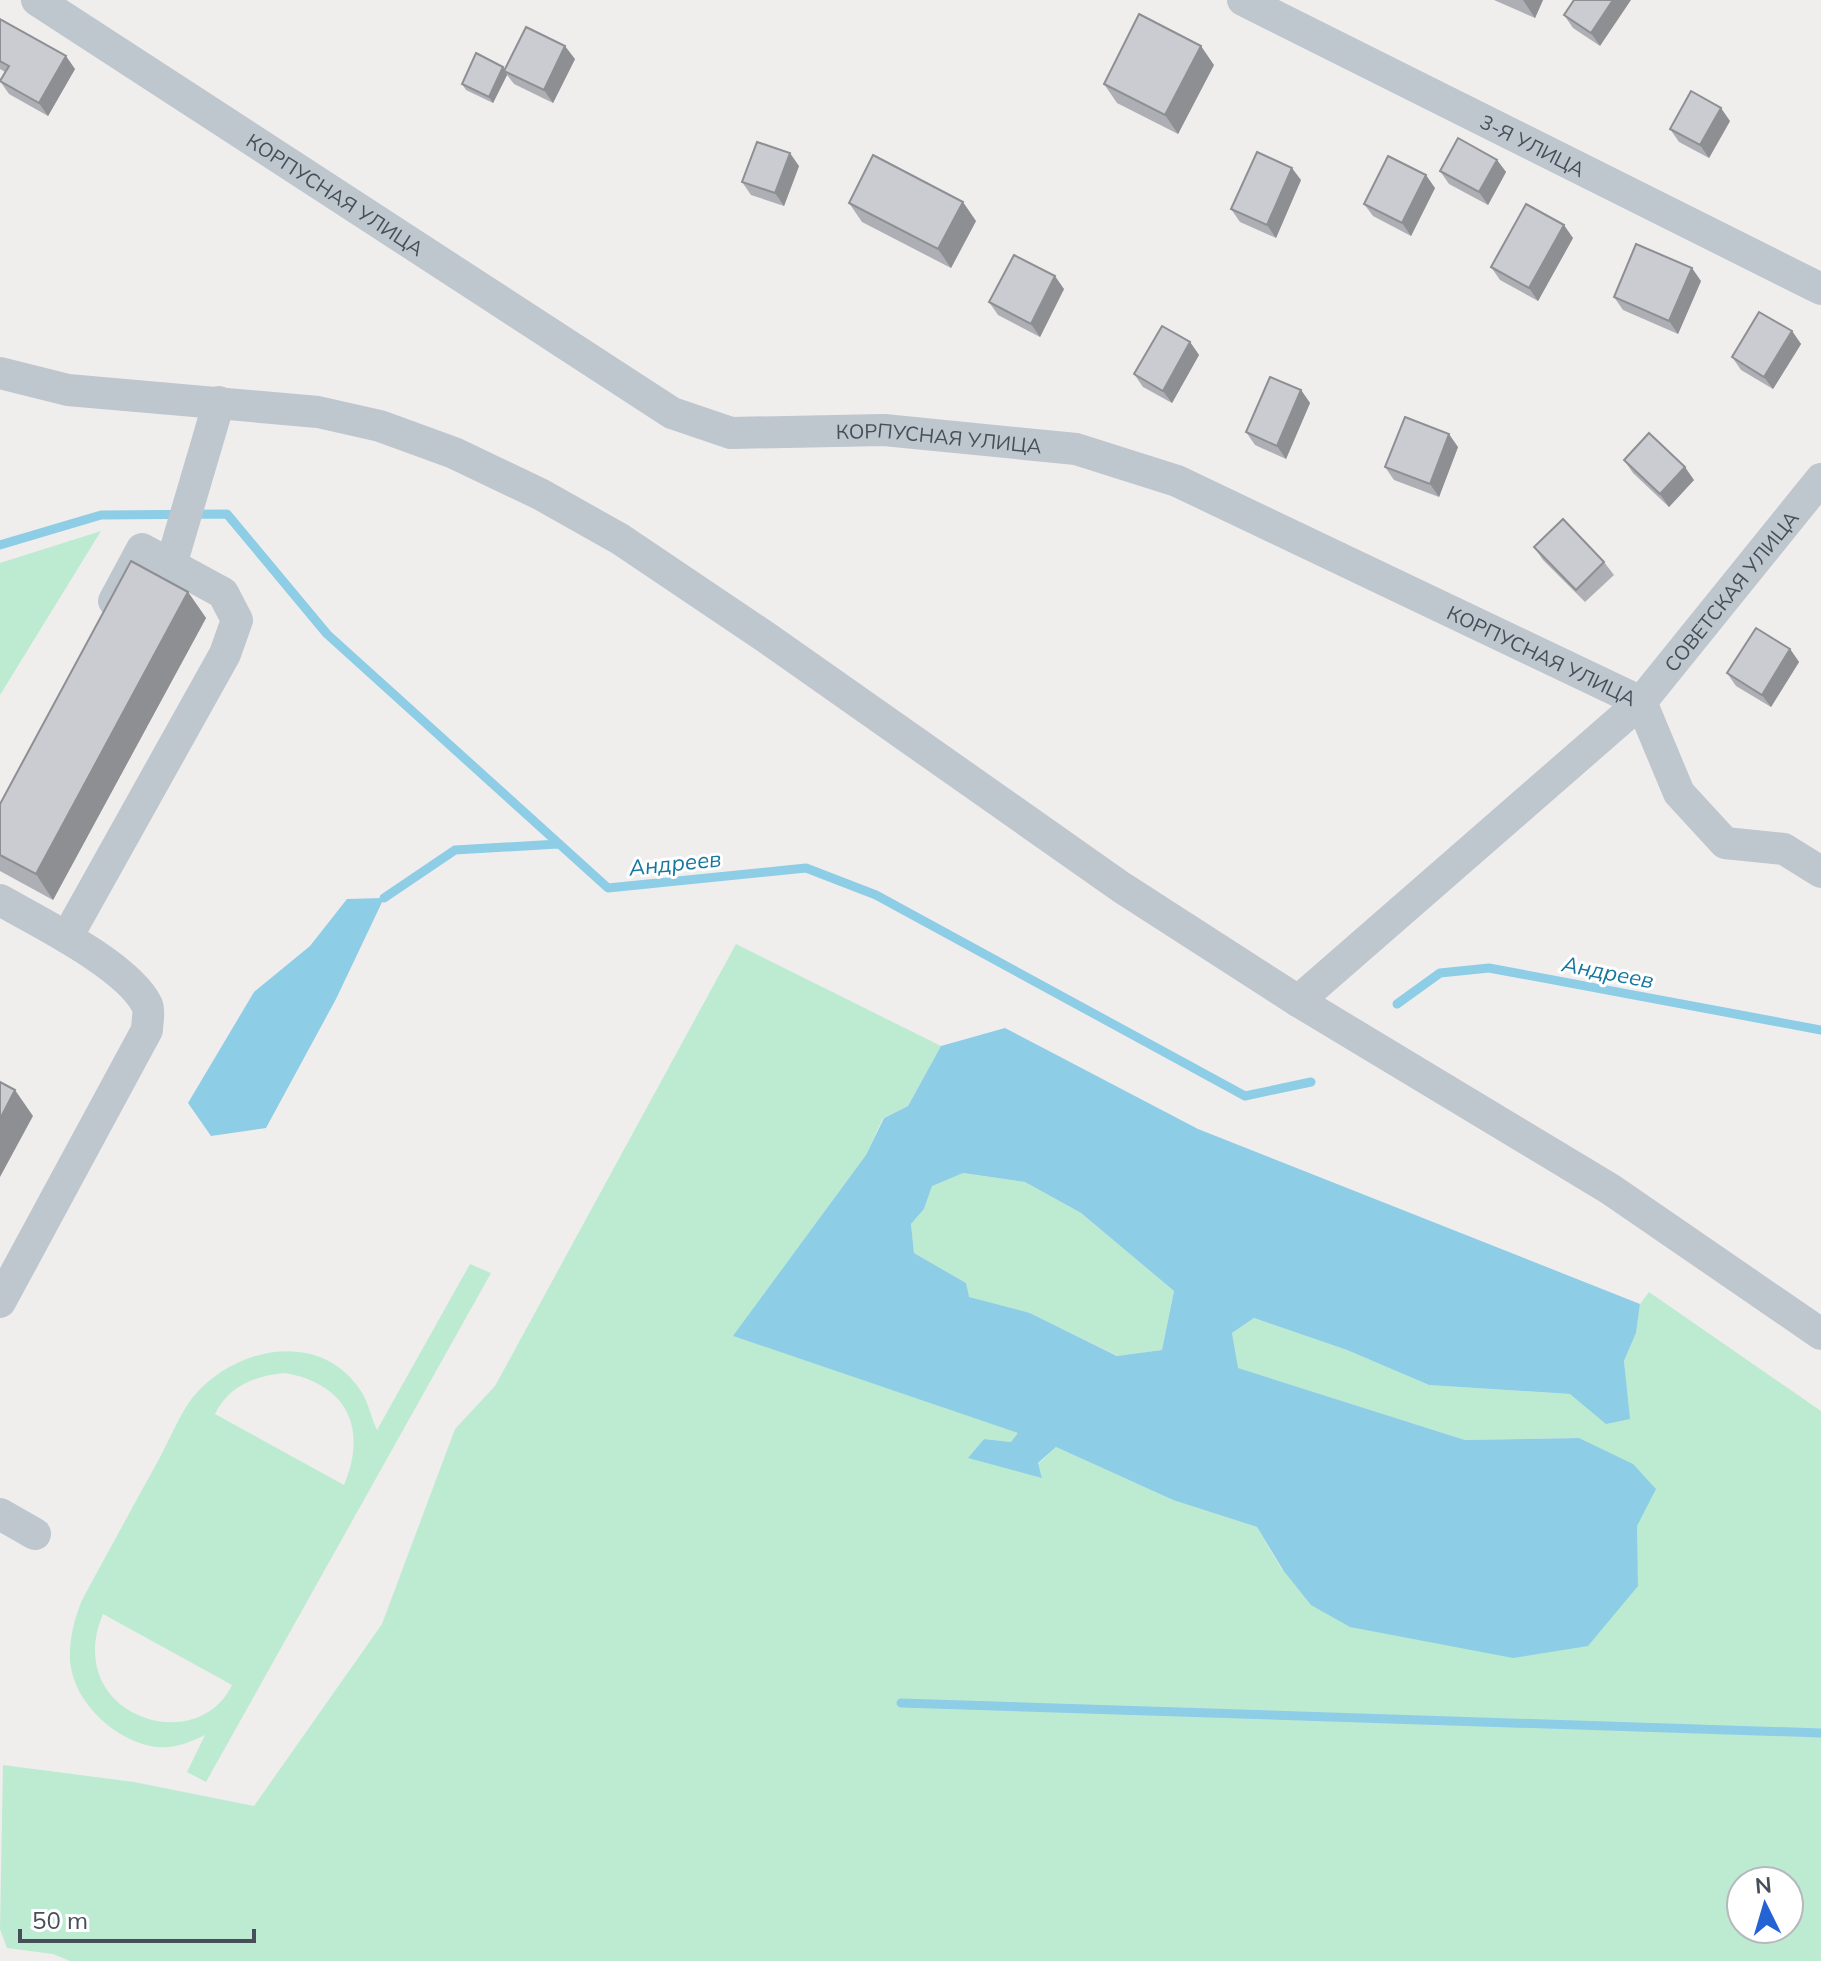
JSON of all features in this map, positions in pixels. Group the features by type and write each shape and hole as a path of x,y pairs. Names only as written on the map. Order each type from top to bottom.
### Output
{"street":[{"name":"КОРПУСНАЯ УЛИЦА","path":"37,0 672,413 731,433 884,430 1076,449 1177,481 1641,702 1679,793 1725,843 1784,849 1821,872"},
{"name":"3-Я УЛИЦА","path":"1243,0 1821,289"},
{"path":"0,373 68,390 318,412 380,426 454,453 540,494 620,539 1121,887 1298,1001 1610,1189 1821,1334"},
{"path":"171,565 219,402"},
{"name":"СОВЕТСКАЯ УЛИЦА","path":"1298,1001 1641,702 1821,479"},
{"path":"67,937 225,654 237,620 223,593 142,549 97,633"},
{"path":"0,900 67,937 133,986 149,1008 147,1030 0,1302"},
{"path":"0,1514 35,1534"}],"green space":[{"path":"101,531 0,695 0,563"},
{"path":"736,944 941,1046 908,1106 883,1118 866,1155 734,1336 1019,1433 1011,1442 984,1439 969,1458 1042,1477 1038,1464 1056,1447 1173,1500 1257,1527 1282,1570 1638,1586 1636,1526 1655,1489 1579,1438 1465,1440 1237,1368 1232,1333 1254,1318 1347,1350 1429,1385 1571,1394 1629,1419 1624,1361 1636,1333 1640,1304 1649,1292 1821,1411 1821,1961 70,1961 53,1954 7,1948 0,1929 3,1765 134,1782 254,1806 382,1624 455,1429 495,1386"},
{"path":"962,1173 1025,1182 1081,1213 1174,1291 1162,1350 1118,1356 1030,1313 968,1297 966,1283 914,1253 911,1224 924,1209 932,1185"},
{"path":"470,1264 491,1273 206,1782 187,1772 205,1735 176,1746 157,1747 127,1738 100,1718 89,1706 73,1677 70,1653 74,1623 82,1600 193,1397 211,1379 232,1365 256,1356 280,1352 304,1353 327,1360 347,1374 364,1396 377,1430","holes":["285,1373 324,1387 347,1412 354,1445 344,1485 215,1414 227,1396 244,1384","103,1614 232,1685 214,1708 191,1720 164,1722 138,1715 116,1700 100,1678 95,1649"]}],"water":[{"path":"384,898 336,999 266,1128 211,1136 188,1103 254,992 310,946 347,899"},
{"path":"1005,1028 1198,1129 1640,1304 1636,1333 1624,1361 1630,1419 1606,1424 1570,1394 1429,1385 1347,1350 1254,1318 1232,1333 1238,1368 1465,1440 1579,1438 1633,1464 1656,1489 1637,1526 1638,1586 1588,1646 1513,1658 1350,1627 1311,1605 1283,1570 1257,1527 1173,1500 1056,1447 1038,1463 1042,1478 968,1458 984,1439 1011,1442 1018,1433 733,1336 866,1155 884,1118 908,1106 941,1046","holes":["963,1173 1025,1182 1081,1213 1174,1291 1162,1350 1117,1356 1030,1313 969,1297 966,1283 914,1253 911,1224 924,1209 932,1186"]}],"building":[{"path":"1574,0 1613,0 1591,33 1564,15"},
{"path":"1139,14 1201,46 1165,115 1104,84"},
{"path":"0,19 66,56 39,103 0,81 9,66 0,61"},
{"path":"526,27 565,46 544,90 504,71"},
{"path":"476,53 503,67 489,97 462,84"},
{"path":"1691,91 1721,108 1700,145 1670,129"},
{"path":"1458,138 1497,160 1479,192 1440,171"},
{"path":"757,142 790,153 775,193 742,182"},
{"path":"1257,152 1292,168 1267,225 1231,209"},
{"path":"873,155 963,202 938,249 849,203"},
{"path":"1388,156 1426,175 1402,223 1364,204"},
{"path":"1526,204 1564,225 1529,288 1491,267"},
{"path":"1636,244 1692,268 1669,321 1614,297"},
{"path":"1014,255 1055,276 1031,324 989,302"},
{"path":"1759,312 1792,331 1764,377 1732,357"},
{"path":"1162,326 1190,342 1163,391 1134,374"},
{"path":"1270,377 1301,390 1277,446 1246,432"},
{"path":"1405,417 1449,434 1430,484 1385,467"},
{"path":"1649,433 1685,467 1660,494 1624,460"},
{"path":"1563,519 1604,562 1576,590 1534,547"},
{"path":"131,561 188,592 36,874 0,855 0,804"},
{"path":"1756,628 1790,649 1762,695 1727,673"},
{"path":"0,1082 15,1090 0,1119"}],"waterway":[{"name":"Андреев","path":"0,545 101,515 227,514 327,634 608,888 806,868 876,895 1245,1096 1311,1082"},
{"path":"384,898 455,850 558,844"},
{"name":"Андреев","path":"1397,1004 1440,973 1489,968 1821,1030"},
{"path":"901,1703 1821,1733"}]}
